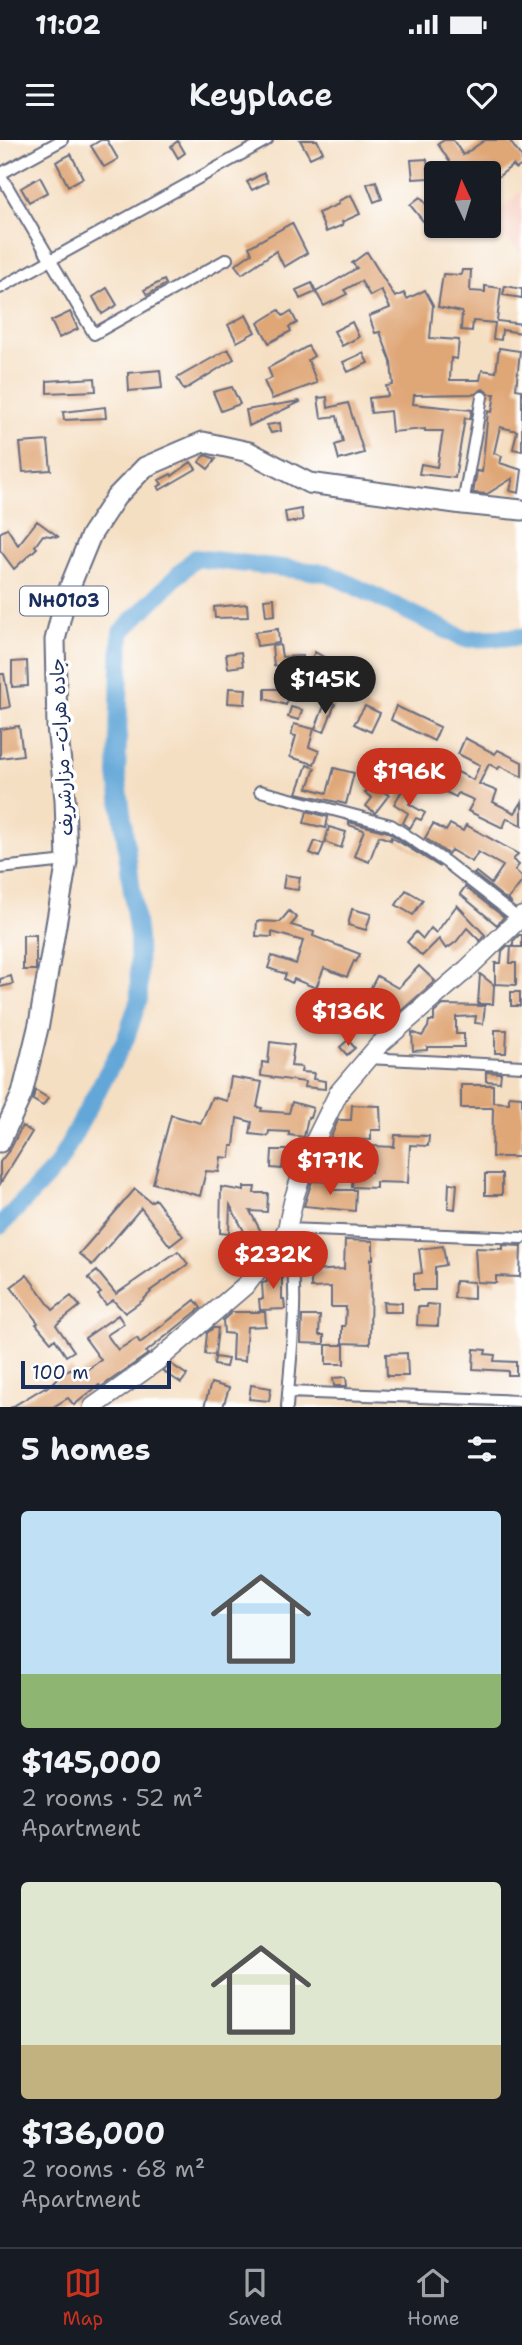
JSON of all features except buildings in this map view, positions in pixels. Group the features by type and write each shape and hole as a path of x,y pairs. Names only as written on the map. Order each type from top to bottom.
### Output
{"highway":[{"name":"جاده هرات- مزارشریف","path":"0,1142 22,1094 39,1024 67,861 65,799 57,727 55,640 65,596 91,535 116,497 145,467 203,442 250,452 309,483 522,510"}],"main road":[{"path":"93,1407 156,1362 247,1284 287,1230 308,1155 338,1092 379,1045 467,969 521,917"}],"street":[{"path":"62,140 0,174 94,334 227,259"},
{"path":"0,288 267,140"},
{"path":"463,504 482,397"},
{"path":"260,791 391,825 521,917"},
{"path":"0,868 67,861"},
{"path":"367,1058 522,1066"},
{"path":"287,1407 294,1304 292,1249 287,1230 522,1238"},
{"path":"288,1392 522,1401"}],"shaded area":[{"path":"522,190 522,253 501,234 501,210"}],"waterway":[{"path":"0,1226 57,1166 126,1038 139,999 138,938 117,774 121,632 195,558 327,573 465,639 522,637"}]}
